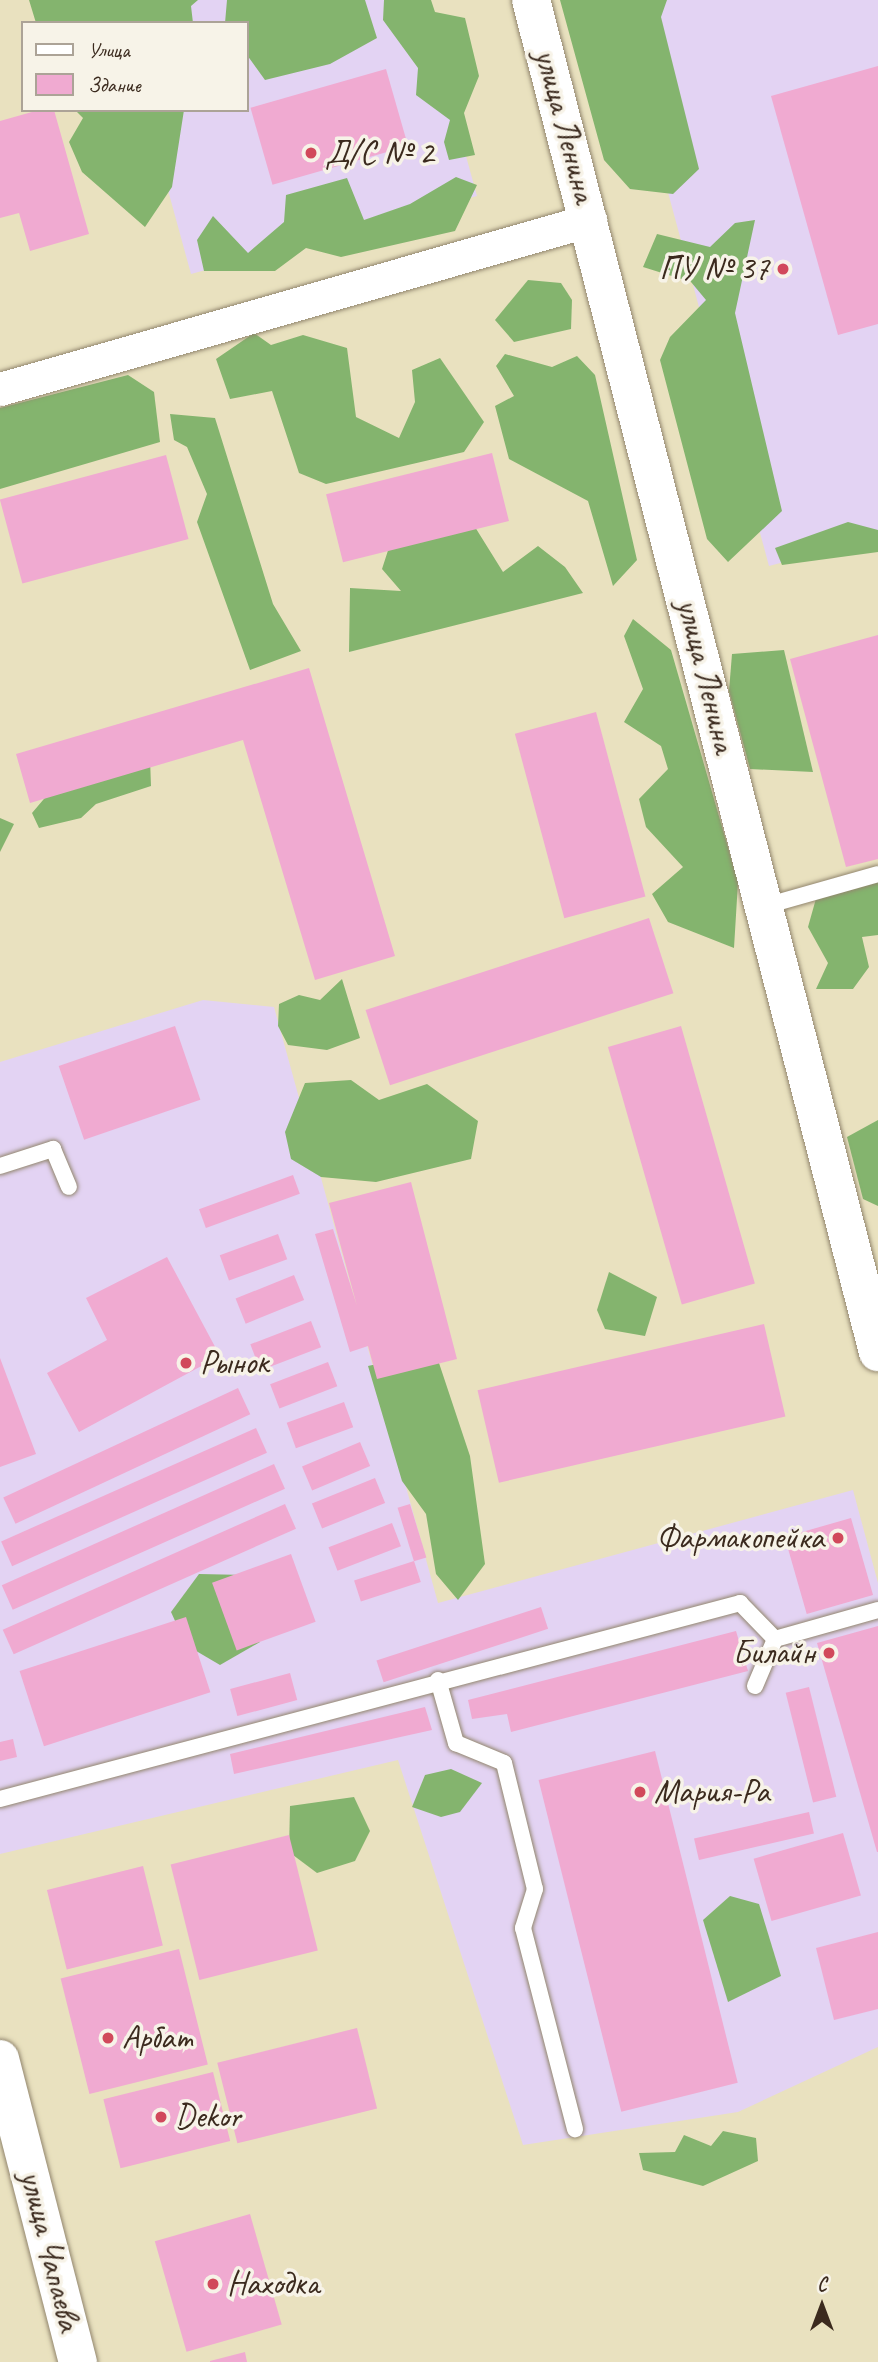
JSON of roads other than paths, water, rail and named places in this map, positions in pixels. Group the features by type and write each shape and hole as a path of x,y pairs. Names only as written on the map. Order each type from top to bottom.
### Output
{"main road":[{"name":"улица Ленина","path":"531,0 590,220 765,906 871,1297 878,1352"},
{"name":"улица Чапаева","path":"0,2059 78,2362"}],"street":[{"path":"0,389 590,220"}],"lane":[{"path":"765,906 878,874"},
{"path":"0,1166 53,1149 69,1186"},
{"path":"0,1799 438,1680 740,1603 775,1639"},
{"path":"775,1639 878,1610"},
{"path":"755,1686 775,1639"},
{"path":"438,1680 456,1742 504,1763 535,1889 523,1928 575,2129"}],"place":[{"name":"Д/С № 2","path":"311,153"},
{"name":"ПУ № 37","path":"783,269"},
{"name":"Рынок","path":"186,1363"},
{"name":"Фармакопейка","path":"838,1538"},
{"name":"Билайн","path":"829,1653"},
{"name":"Мария-Ра","path":"640,1792"},
{"name":"Арбат","path":"108,2038"},
{"name":"Dekor","path":"161,2117"},
{"name":"Находка","path":"213,2284"}]}
